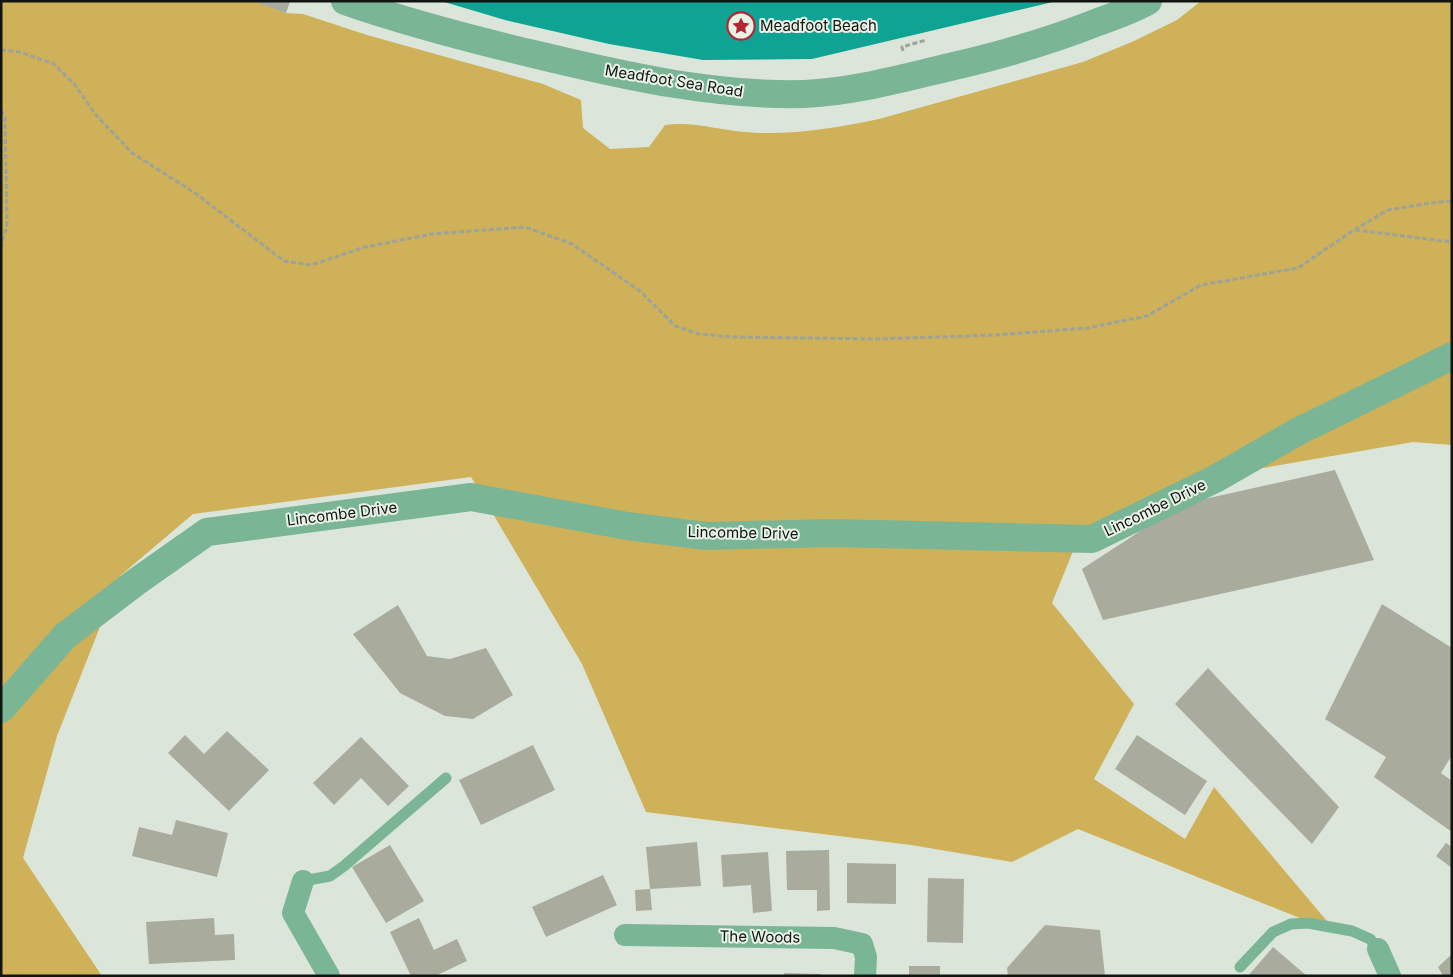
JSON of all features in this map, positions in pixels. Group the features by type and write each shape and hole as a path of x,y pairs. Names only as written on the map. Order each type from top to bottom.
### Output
{"street":[{"name":"Meadfoot Sea Road","path":"346,1 440,31 621,75 700,88 755,93 805,94 850,89 989,58 1060,38 1148,1"},
{"name":"Lincombe Drive","path":"1,708 65,636 136,582 207,532 471,498 628,526 706,536 831,533 1092,539 1215,478 1297,432 1452,356"},
{"path":"303,881 293,913 329,976"},
{"name":"The Woods","path":"625,935 834,938 862,944 866,957 865,976"},
{"path":"1378,949 1390,976"}],"lane":[{"path":"303,881 330,876 344,866 446,778"},
{"path":"1240,967 1273,932 1291,924 1308,923 1352,931 1370,939 1378,949"}],"path":[{"path":"908,45 926,40"},
{"path":"1,50 20,52 54,64 75,85 96,115 132,152 195,193 284,261 311,265 365,248 432,234 524,228 572,244 640,292 675,326 699,334 733,337 878,339 996,335 1086,328 1147,316 1200,285 1298,268 1354,230 1388,210 1430,202 1452,202"},
{"path":"1,110 5,117 7,224 1,247"},
{"path":"1354,230 1452,242"}],"shaded area":[{"path":"1,1 255,1 286,13 303,14 367,35 543,84 581,100 583,128 610,149 649,147 665,125 685,124 745,132 778,133 829,128 879,119 1083,62 1134,41 1177,20 1201,1 1452,1 1452,445 1413,442 1246,471 1082,529 1052,603 1134,704 1094,779 1185,839 1214,787 1337,933 1078,829 1012,862 911,845 646,812 582,664 471,477 193,514 120,576 57,736 23,858 102,976 1,976"}],"water":[{"name":"Meadfoot Beach","path":"441,1 1057,1 812,59 703,60 609,44 505,20"}],"building":[{"path":"258,1 290,2 286,13 258,3"},
{"path":"1335,470 1374,560 1103,620 1082,569 1182,504"},
{"path":"1382,604 1452,648 1452,755 1441,773 1452,781 1452,832 1374,777 1386,757 1325,719"},
{"path":"398,605 427,656 450,659 486,648 513,695 473,719 445,716 400,693 353,634"},
{"path":"1208,668 1339,807 1312,844 1175,704"},
{"path":"227,731 269,770 229,811 168,753 185,735 204,754"},
{"path":"1137,735 1207,781 1185,815 1115,769"},
{"path":"361,737 409,786 388,806 361,778 334,805 313,783"},
{"path":"533,745 555,790 481,825 459,780"},
{"path":"176,820 228,833 217,877 132,856 139,827 172,835"},
{"path":"697,842 701,886 650,889 646,847"},
{"path":"1446,843 1452,847 1452,868 1436,856"},
{"path":"390,845 424,901 386,923 352,867"},
{"path":"829,850 830,910 817,911 817,890 787,890 786,851"},
{"path":"768,852 772,911 753,913 751,885 723,887 721,855"},
{"path":"847,863 896,864 896,904 847,903"},
{"path":"603,875 617,905 546,937 532,907"},
{"path":"928,878 964,879 963,943 927,942"},
{"path":"650,889 652,910 636,911 635,890"},
{"path":"214,918 215,935 234,934 235,960 149,964 146,922"},
{"path":"419,918 434,950 457,939 467,961 435,976 411,976 390,932"},
{"path":"1045,925 1100,930 1105,976 1008,976 1007,968"},
{"path":"1273,947 1307,976 1248,976"},
{"path":"1452,954 1452,976 1443,976 1438,967"},
{"path":"909,966 940,966 940,976 909,976"},
{"path":"784,973 821,974 821,976 784,976"}],"place":[{"name":"Meadfoot Beach","path":"741,26"}]}
